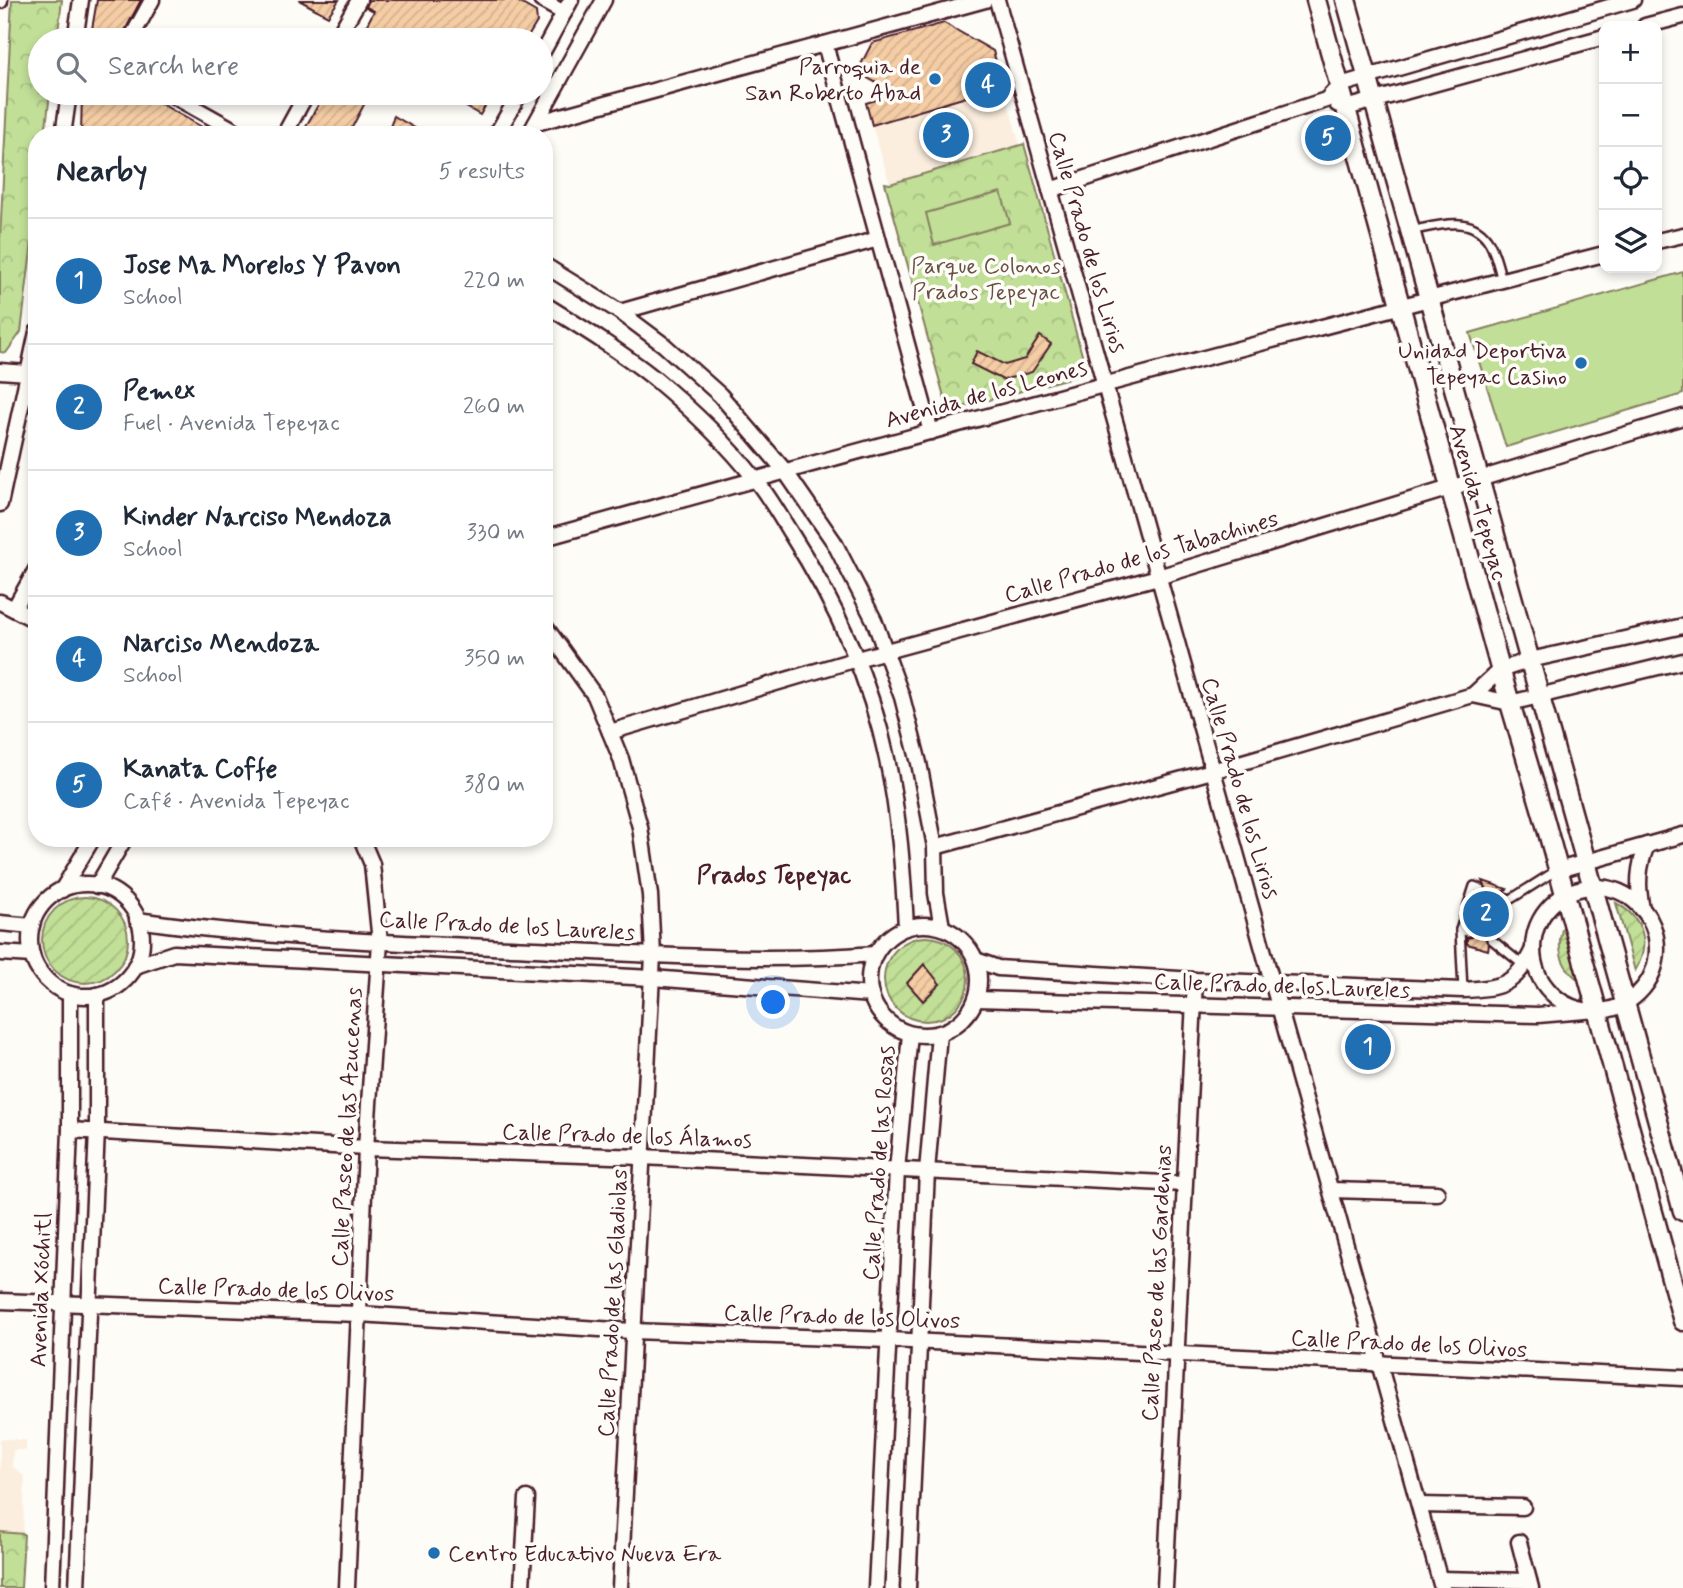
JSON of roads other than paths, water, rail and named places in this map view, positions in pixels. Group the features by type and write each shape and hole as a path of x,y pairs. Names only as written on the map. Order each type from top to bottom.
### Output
{"street":[{"path":"77,28 81,0"},
{"path":"137,28 152,0"},
{"path":"343,28 359,0"},
{"path":"541,0 568,6 553,33"},
{"path":"553,91 604,0"},
{"path":"542,126 985,0"},
{"name":"Calle Prado de los Lirios","path":"997,0 1441,1583"},
{"name":"Avenida Tepeyac","path":"1316,0 1500,670 1565,894 1592,1011 1683,1321"},
{"name":"Avenida Tepeyac","path":"1346,0 1683,1211"},
{"path":"1050,190 1326,100 1340,85 1633,0"},
{"path":"1662,22 1683,16"},
{"path":"1326,100 1346,108 1599,38"},
{"path":"825,44 931,432"},
{"path":"64,126 67,105"},
{"path":"189,105 227,126"},
{"path":"289,126 300,105"},
{"path":"501,126 513,105"},
{"path":"534,126 545,105"},
{"path":"1662,240 1683,235"},
{"path":"620,312 878,239"},
{"name":"Avenida de los Leones","path":"553,535 1401,305 1599,255"},
{"path":"553,271 620,312 664,345 720,396 785,471 834,542 874,620 902,697 919,764 935,847 936,893 942,927"},
{"path":"553,310 652,377 700,419 755,479 806,556 834,607 857,659 887,757 896,807 906,927"},
{"path":"0,371 28,373 0,504"},
{"name":"Calle Prado de los Tabachines","path":"610,732 857,659 1158,577 1683,417"},
{"path":"14,609 28,584"},
{"path":"0,602 28,616"},
{"path":"935,847 1212,771 1473,695 1500,670 1530,660 1683,626"},
{"name":"Calle Prado de las Gladiolas","path":"553,638 595,696 621,760 640,827 650,895 653,955 620,1588"},
{"path":"1473,695 1510,704 1683,661"},
{"path":"1558,870 1683,835"},
{"path":"1642,909 1638,876 1647,845"},
{"path":"62,890 88,847"},
{"path":"97,886 120,847"},
{"name":"Calle Paseo de las Azucenas","path":"347,1588 366,1148 380,942 372,864 365,847"},
{"path":"79,885 97,886 117,894 132,910 137,920 141,943 135,966 115,988 97,995 70,994 50,984 42,975 30,946 32,926 40,908 54,894 79,885"},
{"path":"1593,886 1620,892 1642,909 1656,938 1656,960 1648,980 1634,997 1625,1003 1592,1011 1573,1008 1552,994 1538,974 1532,949 1536,927 1556,900 1565,894 1593,886"},
{"name":"Calle Prado de los Laureles","path":"137,920 177,926 380,942 653,955 825,958 876,954"},
{"path":"0,923 32,926"},
{"path":"906,927 942,927 963,940 976,960 980,979 977,999 966,1018 958,1025 939,1034 910,1034 893,1026 879,1013 871,995 869,974 876,954 888,938 906,927"},
{"name":"Calle Prado de los Laureles","path":"976,960 998,968 1195,981 1463,990 1492,989 1508,981 1524,966 1532,949"},
{"path":"0,953 32,955"},
{"name":"Calle Prado de los Laureles","path":"135,966 174,953 652,978 871,995"},
{"name":"Calle Paseo de las Gardenias","path":"1165,1588 1195,981"},
{"name":"Avenida Xóchitl","path":"52,1588 70,1130 70,994"},
{"path":"77,1588 97,1130 97,995"},
{"name":"Calle Prado de los Laureles","path":"977,999 1538,1015 1592,1011"},
{"name":"Calle Prado de las Rosas","path":"876,1588 897,1170 910,1034"},
{"path":"908,1588 926,1171 939,1034"},
{"name":"Calle Prado de los Álamos","path":"70,1130 366,1148 642,1157 1184,1184"},
{"path":"1331,1190 1437,1193"},
{"name":"Calle Prado de los Olivos","path":"0,1301 359,1314 632,1331 889,1340 1683,1378"},
{"path":"522,1588 527,1498"},
{"path":"1419,1505 1524,1507"},
{"path":"1441,1583 1530,1584 1519,1542"}],"lane":[{"path":"1410,231 1447,223 1471,225 1487,239 1502,280"},
{"path":"1504,897 1511,899 1558,870"},
{"path":"1463,990 1464,931 1474,886 1481,889"},
{"path":"1491,939 1524,966"}],"place":[{"name":"Parroquia de San Roberto Abad","path":"935,79"},
{"name":"Narciso Mendoza","path":"988,85"},
{"name":"Kinder Narciso Mendoza","path":"946,135"},
{"name":"Kanata Coffe","path":"1328,138"},
{"name":"Unidad Deportiva Tepeyac Casino","path":"1581,363"},
{"name":"Pemex","path":"1486,914"},
{"name":"Jose Ma Morelos Y Pavon","path":"1368,1047"},
{"name":"Centro Educativo Nueva Era","path":"434,1553"}],"district":[{"name":"Prados Tepeyac","path":"774,875"}],"park label":[{"name":"Parque Colonos Prados Tepeyac","path":"986,278"}]}
